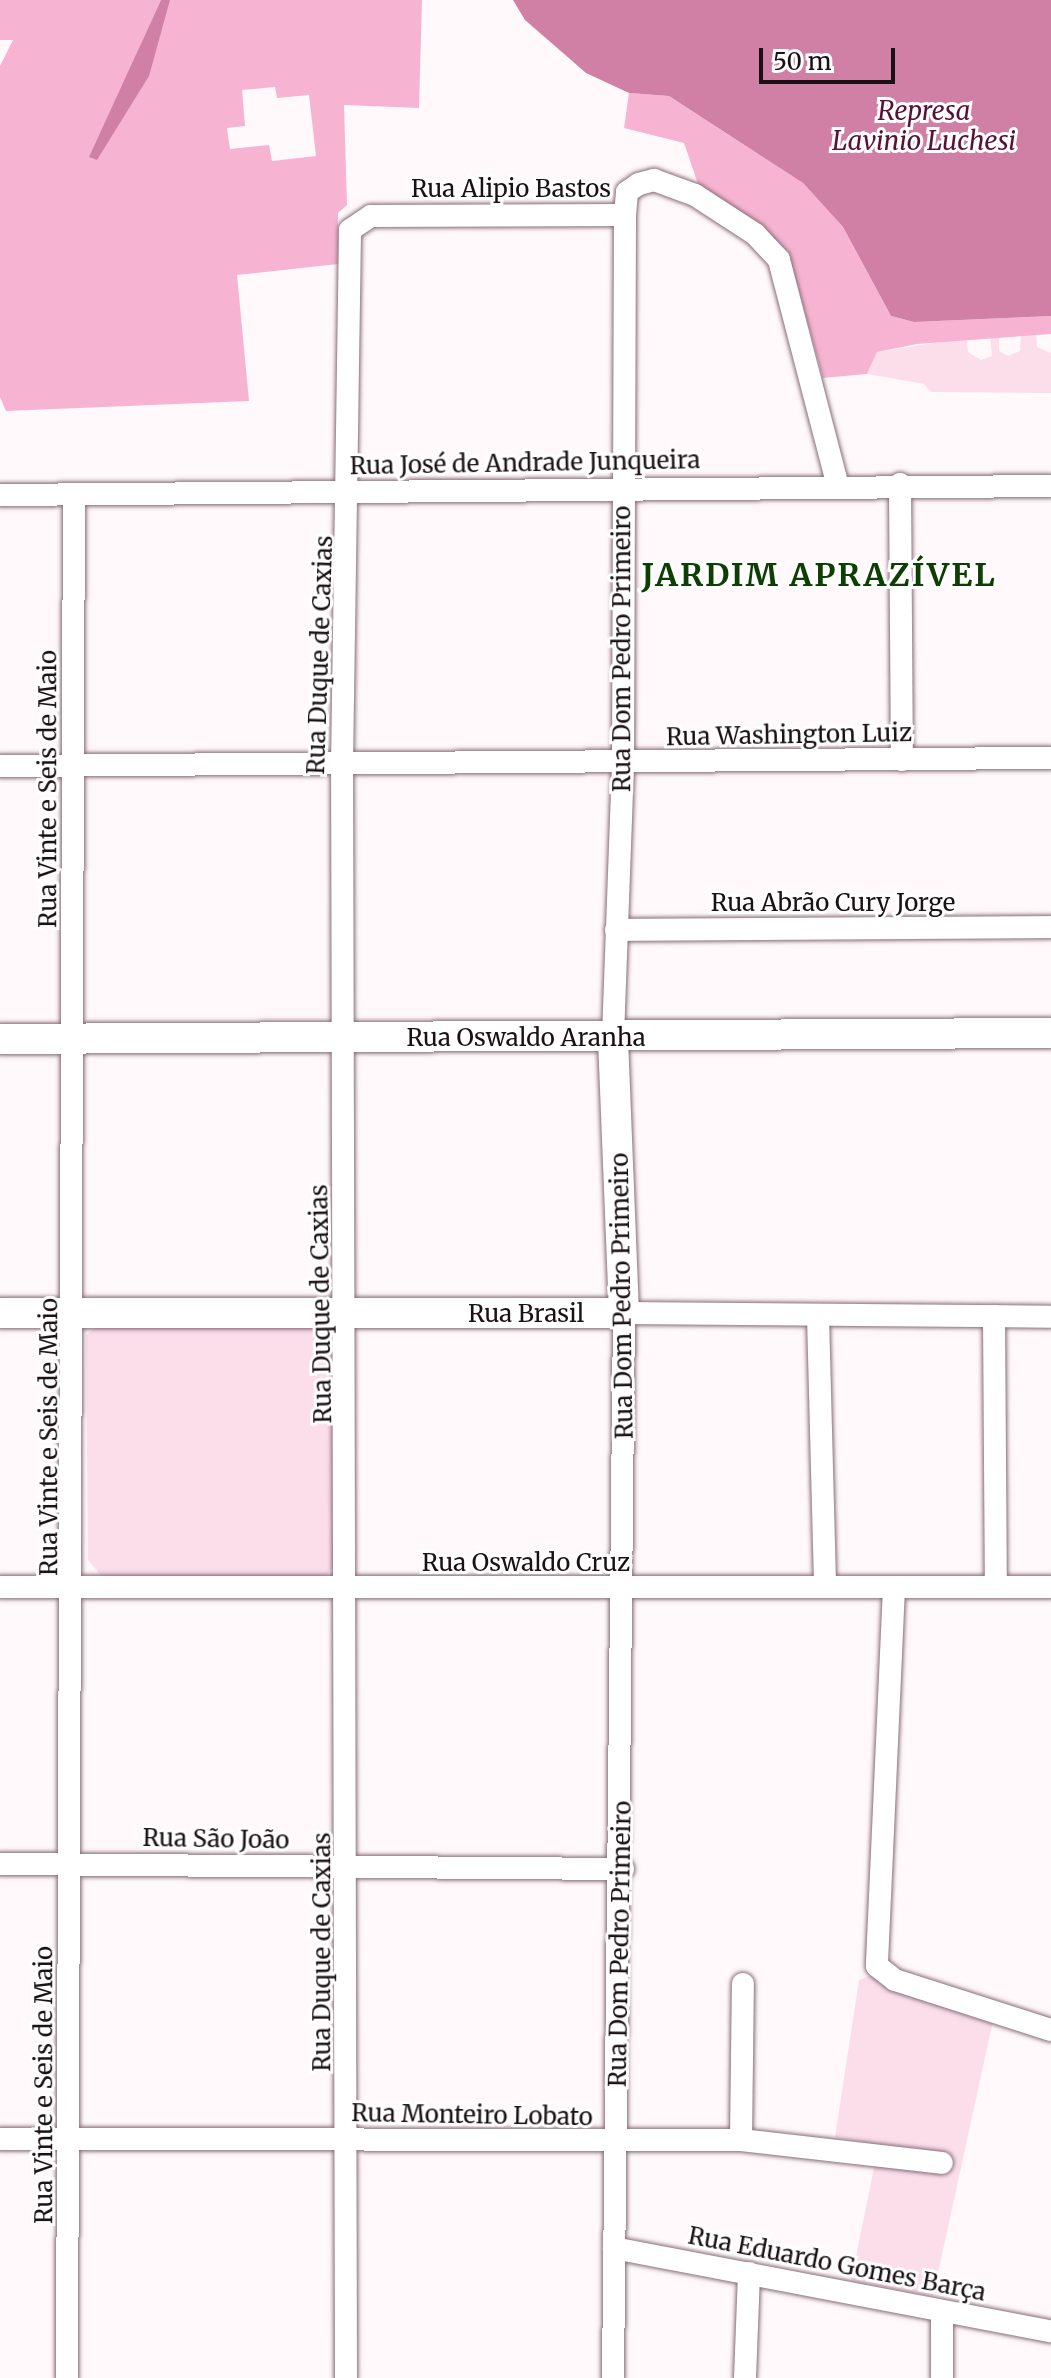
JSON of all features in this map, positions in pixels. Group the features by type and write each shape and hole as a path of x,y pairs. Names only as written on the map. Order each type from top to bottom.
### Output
{"street":[{"name":"Rua Alipio Bastos","path":"350,230 371,216 625,215 627,192 639,184 673,185 755,234 779,260 838,486"},
{"name":"Rua Dom Pedro Primeiro","path":"613,2378 623,1869 624,1313 613,1037 623,764 625,215"},
{"name":"Rua Duque de Caxias","path":"346,2378 349,1315 342,765 351,492 350,230"},
{"name":"Rua José de Andrade Junqueira","path":"0,495 900,484 1051,486"},
{"path":"900,484 902,760"},
{"name":"Rua Vinte e Seis de Maio","path":"67,2378 76,1314 74,496"},
{"name":"Rua Washington Luiz","path":"0,766 623,764 1051,758"},
{"name":"Rua Abrão Cury Jorge","path":"616,930 1051,927"},
{"name":"Rua Oswaldo Aranha","path":"0,1039 1051,1033"},
{"name":"Rua Brasil","path":"0,1313 1051,1317"},
{"path":"818,1316 825,1586"},
{"path":"994,1316 996,1587"},
{"name":"Rua Oswaldo Cruz","path":"0,1587 623,1590 825,1586 1051,1587"},
{"path":"894,1588 875,1953 895,1980 1051,2030"},
{"name":"Rua São João","path":"0,1864 623,1869"},
{"path":"741,2140 743,1984"},
{"name":"Rua Monteiro Lobato","path":"0,2139 617,2143 741,2140 942,2163"},
{"name":"Rua Eduardo Gomes Barça","path":"614,2248 1051,2331"},
{"path":"745,2378 749,2273"},
{"path":"942,2312 942,2378"}],"shaded area":[{"path":"0,0 161,0 132,64 170,0 422,0 419,108 344,105 347,205 338,213 338,264 237,275 249,401 6,411 0,397 0,66 13,40 0,40","holes":["275,87 277,98 309,95 316,156 272,161 269,145 230,149 227,128 245,126 242,90"]},
{"path":"629,93 669,96 803,183 843,227 891,316 914,322 1051,316 1051,334 917,344 877,352 867,374 823,378 788,251 698,184 684,143 624,128"},
{"path":"1021,334 1036,334 1037,347 1051,353 1051,393 931,392 924,384 867,374 877,352 967,338 968,352 981,360 992,356 990,336 999,335 999,351 1008,356 1020,351"},
{"path":"333,1324 339,1560 325,1577 104,1579 88,1560 86,1335 98,1326"},
{"path":"872,1975 880,1984 993,2021 933,2296 851,2281 875,2163 947,2157 835,2137 859,1980"}],"water":[{"path":"161,0 170,0 149,76 97,160 89,157"},
{"name":"Represa Lavinio Luchesi","path":"513,0 1051,0 1051,316 914,322 891,316 843,227 803,183 669,96 629,93 586,73 525,20"}],"district":[{"name":"JARDIM APRAZÍVEL","path":"819,575"}]}
